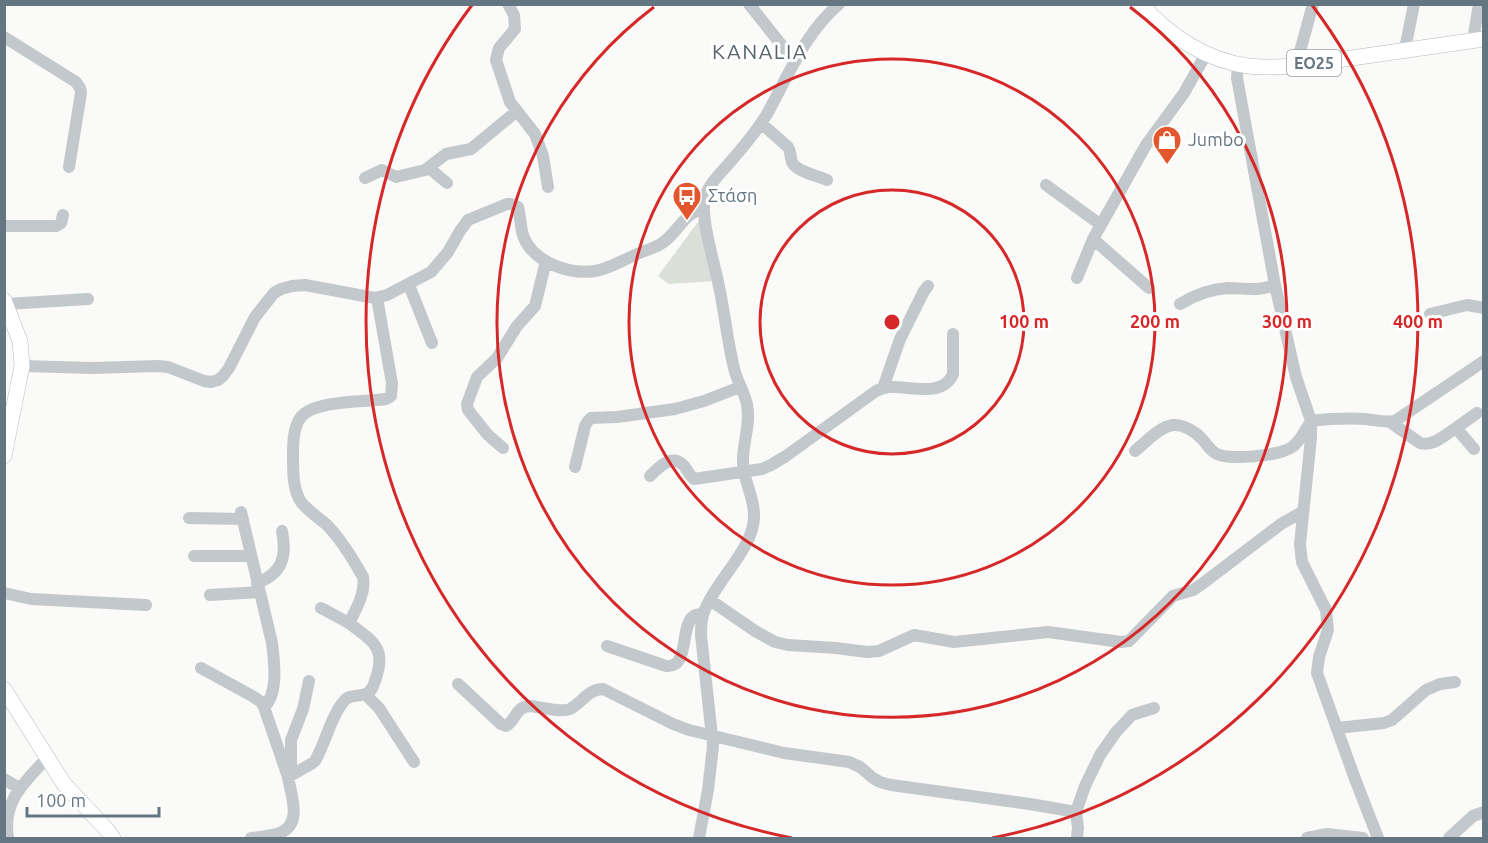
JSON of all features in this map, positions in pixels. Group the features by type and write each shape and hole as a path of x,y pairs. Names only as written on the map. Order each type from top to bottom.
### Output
{"main road":[{"name":"ΕΟ25","path":"1141,4 1169,30 1206,54 1238,64 1261,67 1296,66 1478,39"},
{"path":"4,456 22,366 20,341 5,302"},
{"path":"4,689 69,791 113,838"}],"street":[{"path":"508,4 514,15 515,29 499,48 496,60 508,98 535,134 543,156 548,187"},
{"path":"749,4 795,62"},
{"path":"699,838 713,746 701,635 703,614 745,545 754,521 754,509 743,471 748,411 746,398 734,371 709,242 704,208 705,197 710,186 761,123 795,62 823,19 839,4"},
{"path":"1296,66 1313,4"},
{"path":"1405,49 1414,4"},
{"path":"1478,39 1479,4"},
{"path":"4,37 79,86 81,93 69,167"},
{"path":"1077,278 1093,239 1146,145 1184,93 1206,54"},
{"path":"1238,64 1237,78 1275,285 1296,377 1311,421 1300,544 1302,562 1326,610 1328,630 1319,657 1317,673 1378,838 1376,838"},
{"path":"365,178 382,170 397,177 429,168 446,154 471,149 517,111"},
{"path":"761,123 788,147 794,166 827,180"},
{"path":"429,168 447,183"},
{"path":"1046,184 1101,225"},
{"path":"22,366 92,368 158,366 168,367 211,382 223,376 229,368 255,317 274,293 292,286 311,286 377,298 391,294 436,268 468,220 507,204 515,204 518,207 523,237 534,253 546,261 573,271 603,269 658,245 688,215 704,208"},
{"path":"4,226 56,226 61,223 63,215"},
{"path":"1093,239 1149,288"},
{"path":"503,448 492,441 470,413 467,407 468,400 477,377 497,358 520,321 534,306 546,261"},
{"path":"409,285 432,343"},
{"path":"1180,304 1211,290 1229,288 1263,290 1275,285"},
{"path":"883,388 900,339 928,286"},
{"path":"5,302 88,298"},
{"path":"349,623 364,588 364,580 336,536 324,522 303,505 298,496 294,479 294,442 298,421 307,412 342,403 386,399 391,396 392,383 377,298"},
{"path":"1430,314 1467,305 1484,308"},
{"path":"650,476 661,465 672,461 684,466 694,479 762,469 786,456 883,388 939,388 948,382 953,374 953,334"},
{"path":"1311,421 1336,418 1395,421 1484,361"},
{"path":"575,467 585,426 591,418 675,409 740,387"},
{"path":"1390,422 1425,445 1432,443 1477,413"},
{"path":"1135,452 1163,429 1176,425 1197,434 1211,450 1222,456 1250,456 1283,452 1298,442 1311,421"},
{"path":"1456,428 1474,449"},
{"path":"710,600 765,637 788,645 867,652 879,651 914,635 954,642 1048,632 1121,642 1129,641 1173,596 1193,590 1281,524 1302,512"},
{"path":"189,518 242,516 272,643 275,667 271,695 264,707"},
{"path":"210,595 259,587 272,576 279,567 284,554 282,531"},
{"path":"194,556 251,556"},
{"path":"4,593 31,599 146,605"},
{"path":"288,777 315,761 332,722 346,699 370,691 380,664 380,655 374,642 349,623 321,608"},
{"path":"607,646 666,666 673,666 680,658 690,620 695,615 703,614"},
{"path":"201,668 259,700 264,707 288,777 294,814 290,825 281,832 252,838"},
{"path":"288,777 291,765 291,740 303,709 309,681"},
{"path":"1337,728 1384,723 1392,720 1426,690 1437,685 1455,682"},
{"path":"458,684 503,725 508,725 520,709 525,707 567,710 591,691 603,689 689,730 784,753 849,762 880,782 1076,812"},
{"path":"365,694 375,703 414,762"},
{"path":"1077,838 1076,812 1100,755 1116,732 1132,715 1154,708"},
{"path":"8,838 7,819 12,799 19,788 47,758"},
{"path":"4,779 19,788"},
{"path":"1449,838 1473,816 1484,812"},
{"path":"1307,838 1327,834 1363,838"}],"shaded area":[{"path":"701,218 715,281 669,284 658,276"}],"place":[{"name":"Jumbo","path":"1167,166"},
{"name":"Στάση","path":"687,222"}],"district":[{"name":"KANALIA","path":"760,52"}]}
